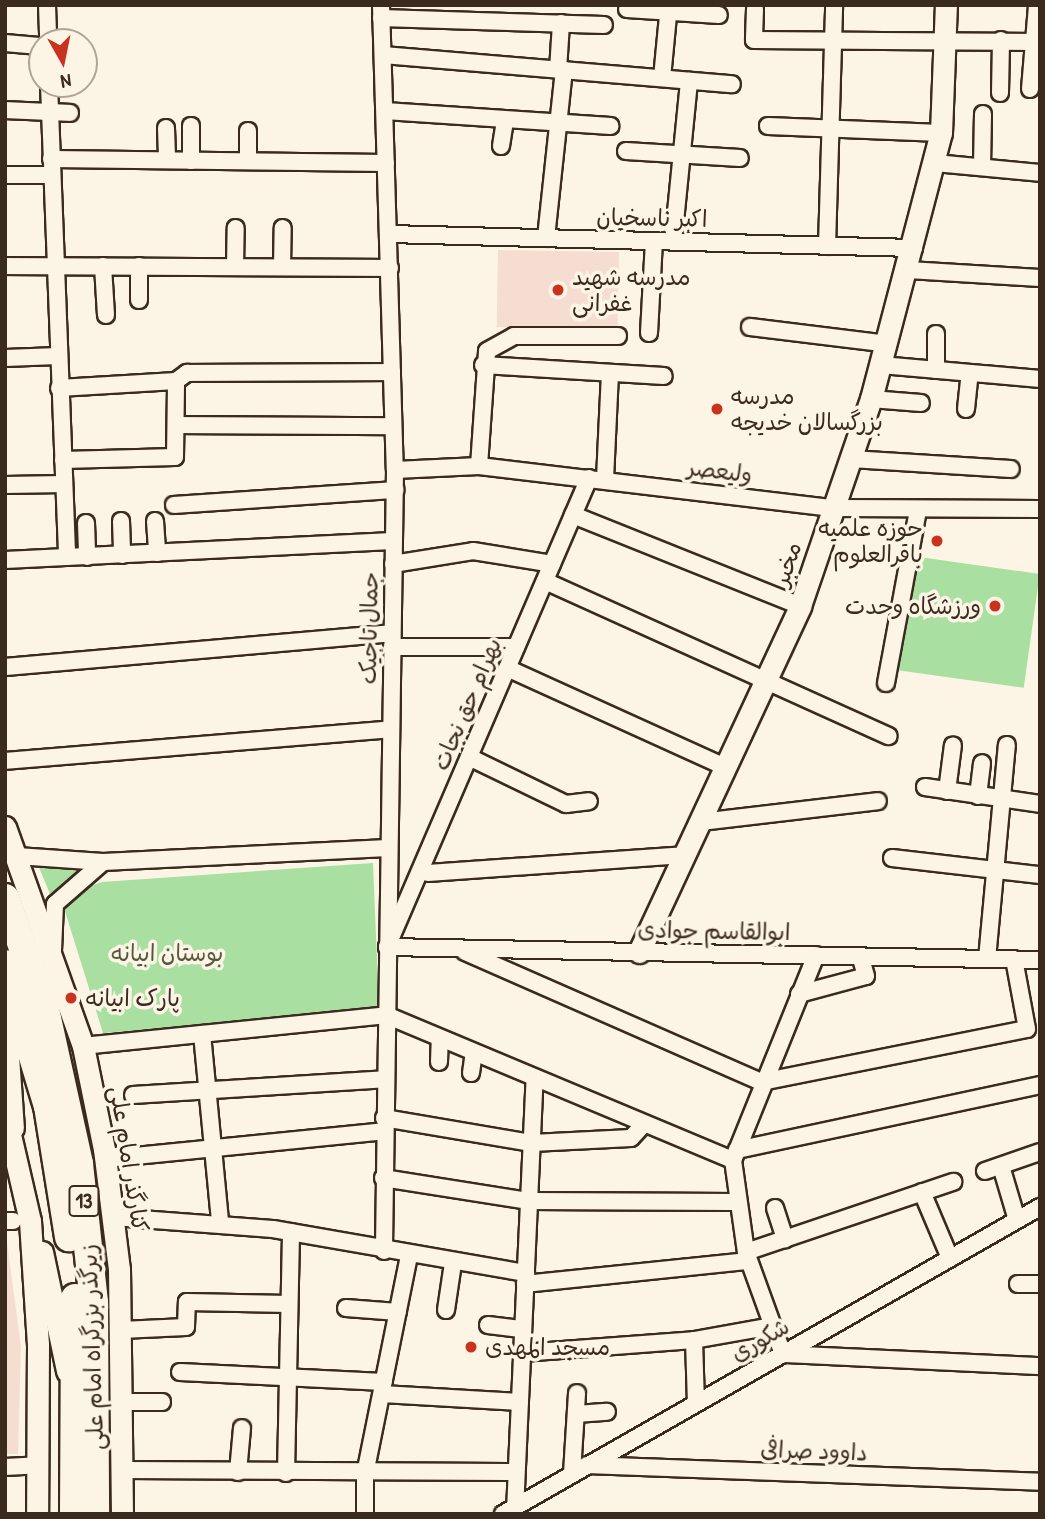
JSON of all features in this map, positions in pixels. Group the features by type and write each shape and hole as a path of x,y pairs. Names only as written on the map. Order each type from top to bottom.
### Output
{"highway":[{"name":"زیرگذر بزرگراه امام علی","path":"5,898 45,1009 79,1164 94,1303 95,1514"},
{"name":"13","path":"5,964 33,1040 67,1215 76,1313 72,1392 74,1514"}],"main road":[{"name":"مخبر","path":"639,952 800,606 885,355 941,133 946,5"},
{"name":"کنارگذر امام علی","path":"5,827 54,957 83,1046 105,1159 114,1217 125,1402 122,1514"},
{"path":"5,1012 16,1221 38,1465 37,1514"},
{"path":"5,1113 12,1134"},
{"path":"16,1221 43,1256 72,1392"}],"street":[{"path":"47,5 48,28"},
{"path":"827,246 834,5"},
{"path":"1030,89 1037,42 1037,5"},
{"path":"627,9 669,8 719,15"},
{"path":"662,78 669,8"},
{"path":"755,9 754,40 945,38 1037,42"},
{"path":"381,11 604,25"},
{"name":"جمال تاجیک","path":"381,11 395,470 384,1079 384,1251"},
{"path":"545,238 560,125 561,23"},
{"path":"1000,93 1001,40"},
{"path":"5,43 28,45"},
{"path":"383,55 732,84"},
{"path":"673,242 689,81"},
{"path":"49,98 53,265 67,557"},
{"path":"5,110 71,113"},
{"path":"385,111 560,125 611,126"},
{"path":"982,166 983,114"},
{"path":"501,146 505,120"},
{"path":"768,126 831,125 941,133"},
{"path":"191,126 191,161"},
{"path":"166,128 167,160"},
{"path":"248,131 248,161"},
{"path":"626,151 740,158"},
{"path":"5,175 51,167 167,160 386,163"},
{"path":"935,163 1040,173"},
{"path":"235,267 236,228"},
{"path":"282,267 283,228"},
{"name":"اکبر ناسخیان","path":"389,234 914,248"},
{"path":"649,333 654,241"},
{"path":"5,266 390,268"},
{"path":"103,266 106,315"},
{"path":"139,266 139,300"},
{"path":"908,270 1040,278"},
{"path":"750,327 885,355 936,370 1040,379"},
{"path":"936,334 936,370"},
{"path":"479,466 483,365 487,351 514,336 618,336"},
{"path":"5,358 58,356"},
{"path":"483,365 664,376"},
{"path":"59,388 178,378 392,372"},
{"path":"966,410 970,373"},
{"path":"597,479 610,374"},
{"path":"63,460 169,459 177,425 178,378"},
{"path":"871,398 921,402"},
{"path":"177,425 393,426"},
{"path":"850,459 1011,469"},
{"name":"ولیعصر","path":"395,470 479,466 833,508 1040,509"},
{"name":"بهرام حق نجات","path":"387,947 573,515 597,479"},
{"path":"5,485 64,484"},
{"path":"174,505 394,490"},
{"path":"886,682 918,510"},
{"path":"573,515 800,606"},
{"path":"155,521 157,553"},
{"path":"121,522 122,555"},
{"path":"86,523 87,556"},
{"path":"5,560 394,541"},
{"path":"393,564 473,551 552,564"},
{"path":"545,581 889,736"},
{"path":"5,667 392,640 516,647"},
{"path":"507,668 724,767"},
{"path":"5,761 391,729"},
{"path":"947,790 953,745"},
{"path":"987,958 1007,746"},
{"path":"469,757 566,804 589,801"},
{"path":"978,796 982,763"},
{"path":"925,787 1040,804"},
{"path":"699,822 878,801"},
{"path":"17,856 103,862 388,848"},
{"path":"428,873 683,855"},
{"path":"892,858 1040,875"},
{"path":"54,957 55,904 70,884 103,862"},
{"name":"ابوالقاسم جوادی","path":"387,947 1040,960"},
{"path":"457,948 761,1082 1027,1030 1014,959"},
{"path":"816,956 761,1082 735,1155 734,1202 747,1257 783,1354 1040,1366"},
{"path":"799,994 866,976 861,958"},
{"path":"83,1046 386,1015 643,1124 735,1155 1040,1085"},
{"path":"202,1034 220,1222"},
{"path":"439,1062 440,1038"},
{"path":"471,1073 474,1052"},
{"path":"511,1510 520,1402 535,1078"},
{"path":"133,1095 384,1079"},
{"path":"105,1159 213,1148 384,1125 532,1143 631,1139 643,1124"},
{"path":"985,1171 1040,1152"},
{"path":"1001,1166 1017,1220"},
{"path":"383,1178 529,1201 734,1202"},
{"path":"114,1217 220,1222 292,1232 526,1278 747,1257 785,1239 953,1182"},
{"path":"922,1192 950,1258"},
{"name":"شکوری","path":"511,1510 1040,1207"},
{"path":"775,1208 785,1239"},
{"path":"286,1473 292,1232"},
{"path":"365,1514 365,1474 410,1256"},
{"path":"446,1310 453,1263"},
{"path":"1017,1284 1040,1284"},
{"path":"121,1330 186,1327 187,1302 289,1304"},
{"path":"346,1308 398,1312"},
{"path":"488,1325 523,1329"},
{"path":"522,1353 694,1340 772,1326"},
{"path":"694,1340 696,1403"},
{"path":"180,1372 288,1373 383,1388 520,1402"},
{"path":"572,1473 577,1393"},
{"path":"125,1402 162,1402"},
{"path":"576,1413 607,1412"},
{"path":"238,1472 242,1428"},
{"path":"5,1467 38,1465"},
{"name":"داوود صرافی","path":"587,1465 1040,1482"},
{"path":"124,1470 365,1474 516,1472"}],"shaded area":[{"name":"مدرسه شهید غفرانی","path":"498,250 619,252 618,329 497,327"},
{"path":"5,1227 21,1347 18,1454 5,1454"}],"green space":[{"path":"912,556 1040,574 1024,688 896,670"},
{"name":"بوستان ابیانه","path":"373,863 379,1010 103,1033 63,905 78,890 102,882"},
{"path":"38,865 50,868 87,866 52,899"}],"place":[{"name":"مدرسه شهید غفرانی","path":"558,290"},
{"name":"مدرسه بزرگسالان خدیجه","path":"717,409"},
{"name":"حوزه علمیه باقرالعلوم","path":"937,541"},
{"name":"ورزشگاه وحدت","path":"995,606"},
{"name":"پارک ابیانه","path":"71,998"},
{"name":"مسجد المهدی","path":"471,1347"}]}
